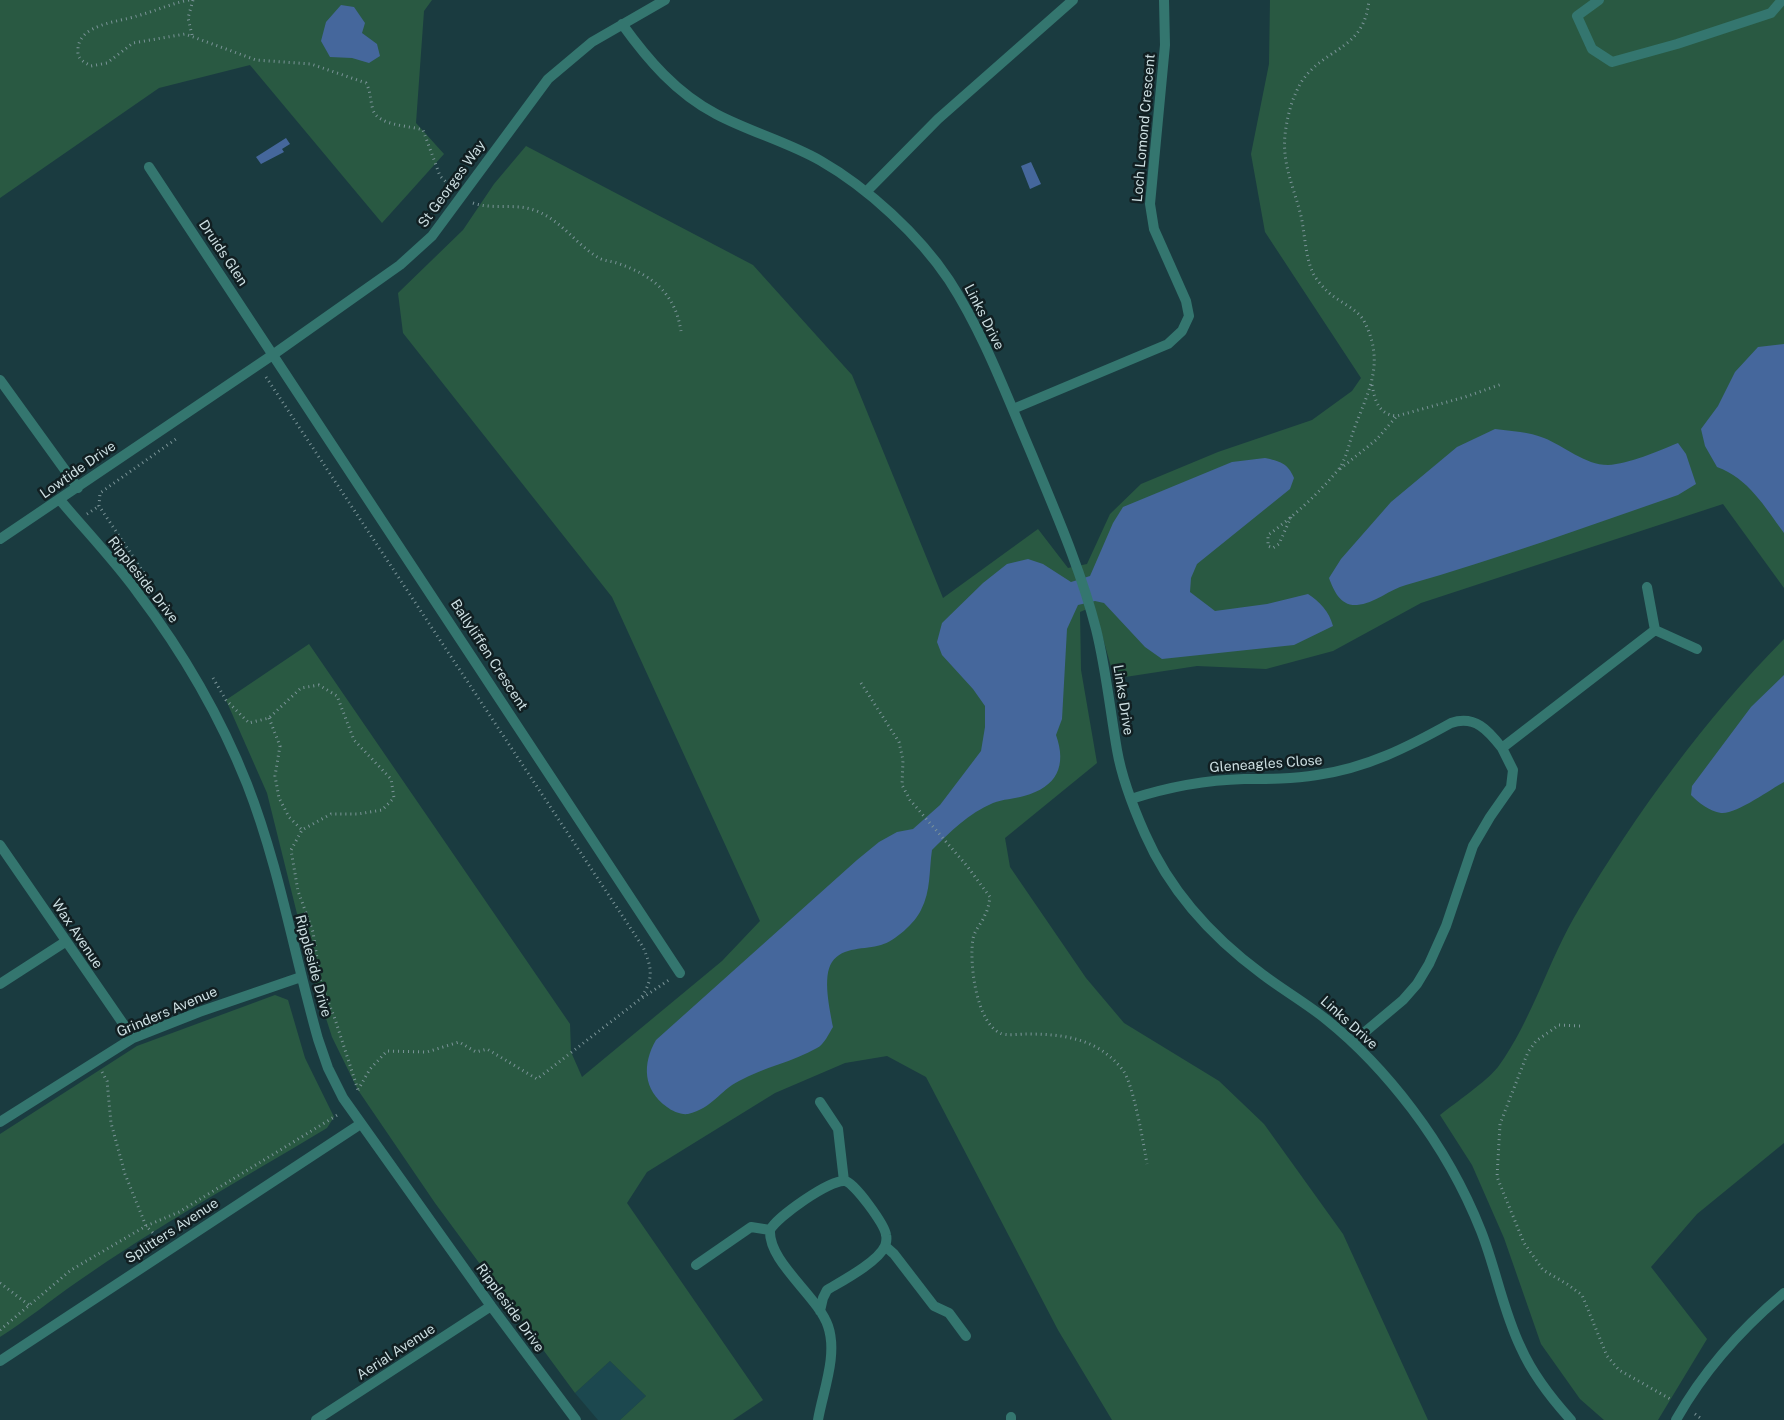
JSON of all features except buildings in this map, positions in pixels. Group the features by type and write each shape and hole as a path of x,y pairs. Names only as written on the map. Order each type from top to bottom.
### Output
{"street":[{"name":"St Georges Way","path":"171,422 274,354 400,265 418,250 432,236 548,79 592,42 665,0"},
{"path":"866,192 938,119 1072,0"},
{"name":"Loch Lomond Crescent","path":"1012,409 1159,349 1176,338 1186,325 1189,308 1156,235 1150,204 1165,45 1164,0"},
{"path":"1599,0 1577,16 1592,49 1612,62 1677,44 1771,13 1782,0"},
{"name":"Links Drive","path":"622,24 658,71 693,100 714,113 820,161 866,192 890,213 946,276 963,303 1012,409 1060,523 1095,624 1109,689 1117,751 1131,799 1144,833 1165,874 1194,911 1227,946 1262,974 1324,1017 1353,1042 1411,1108 1452,1171 1482,1234 1519,1345 1540,1381 1571,1420"},
{"name":"Druids Glen","path":"149,167 274,354"},
{"name":"Ballyliffen Crescent","path":"274,354 680,973"},
{"path":"0,380 78,488"},
{"name":"Lowtide Drive","path":"0,539 78,488 171,422"},
{"name":"Rippleside Drive","path":"60,500 138,592 194,675 219,722 247,784 272,860 301,977 328,1068 349,1108 359,1125 576,1420"},
{"path":"1647,587 1655,630"},
{"path":"1655,630 1697,649"},
{"path":"1502,748 1655,630"},
{"name":"Gleneagles Close","path":"1131,799 1182,785 1245,779 1287,779 1344,770 1391,756 1451,722 1461,720 1479,723 1502,748 1513,770 1511,787 1473,846 1446,926 1429,964 1417,984 1402,1000 1382,1020 1353,1042"},
{"name":"Wax Avenue","path":"0,844 65,942 133,1038"},
{"path":"0,984 65,942"},
{"name":"Grinders Avenue","path":"0,1122 133,1038 199,1012 301,977"},
{"path":"820,1102 838,1128 844,1181"},
{"name":"Splitters Avenue","path":"0,1361 359,1125"},
{"path":"818,1420 832,1349 828,1325 820,1311 771,1245 770,1230 780,1217 832,1182 844,1181 854,1187 882,1227 886,1235 885,1246 871,1261 827,1290 820,1311"},
{"path":"696,1265 751,1227 770,1230"},
{"path":"885,1246 894,1254 934,1306 949,1313 966,1336"},
{"path":"1676,1420 1691,1393 1725,1349 1758,1315 1784,1293"},
{"name":"Aerial Avenue","path":"316,1420 491,1306"}],"path":[{"path":"189,0 97,26 84,35 78,44 77,53 81,60 91,66 107,63 133,44 184,34 256,60 311,64 366,83 371,92 372,108 376,117 384,122 409,125 423,130 440,176 447,184"},
{"path":"192,36 188,18 193,0"},
{"path":"1339,469 1372,385 1376,354 1371,337 1362,318 1326,291 1313,273 1300,215 1284,161 1285,135 1291,106 1303,81 1323,60 1361,30 1367,15 1369,0"},
{"path":"473,203 484,207 519,206 534,210 571,232 585,248 600,259 618,263 658,284 671,298 679,317 681,331"},
{"path":"262,379 282,367"},
{"path":"266,376 643,947 651,967 648,986 639,1000"},
{"path":"1372,385 1374,399 1382,411 1390,416 1397,416 1465,397 1502,384"},
{"path":"1291,517 1279,544 1274,548 1268,546 1268,535 1291,517 1339,469 1376,440 1397,416"},
{"path":"154,588 99,506 100,494 180,436"},
{"path":"208,671 226,700 249,723 269,718 301,688 319,685 337,696 354,740 391,779 394,798 382,810 358,814 331,814 302,830 291,850 298,891 313,932 321,984 336,1019 358,1090"},
{"path":"861,684 900,742 903,760 902,785 910,800 967,866 990,897 986,914 973,938 975,988 981,1011 989,1025 1001,1034 1059,1034 1085,1041 1110,1056 1124,1070 1144,1140 1147,1164"},
{"path":"269,718 280,746 275,776 279,798 289,817 302,830"},
{"path":"0,1330 71,1270 146,1226 179,1212 349,1108 370,1069 387,1051 427,1052 459,1042 476,1052 487,1049 537,1079 639,1000 680,973"},
{"path":"1580,1026 1559,1024 1536,1040 1528,1052 1500,1124 1497,1177 1524,1243 1543,1270 1582,1295 1607,1356 1619,1370 1668,1398"},
{"path":"95,1061 107,1081 111,1123 125,1174 146,1226 170,1249"},
{"path":"0,1282 29,1305"}],"shaded area":[{"path":"610,1361 646,1396 620,1420 598,1420 575,1393"}],"green space":[{"path":"0,0 432,0 424,11 416,123 444,154 382,223 250,65 159,88 0,198"},
{"path":"1270,0 1784,0 1784,588 1723,504 1421,603 1333,651 1266,669 1197,666 1125,677 1120,699 1094,606 1080,612 1081,670 1097,763 1005,838 1010,867 1086,978 1124,1023 1219,1081 1264,1124 1343,1234 1428,1420 1112,1420 1058,1330 926,1077 887,1056 845,1063 775,1093 647,1172 627,1203 763,1400 733,1420 620,1420 646,1396 610,1361 575,1393 435,1203 358,1090 332,1037 313,978 267,793 226,700 309,644 570,1024 571,1052 582,1077 722,961 760,921 612,597 403,333 398,293 463,230 494,184 526,146 753,265 852,375 943,598 1038,529 1068,568 1087,564 1110,514 1141,484 1218,452 1312,420 1352,391 1361,378 1265,232 1251,154 1269,64"},
{"path":"1784,639 1784,1143 1697,1214 1651,1267 1707,1339 1658,1420 1604,1420 1580,1399 1541,1344 1504,1238 1472,1165 1440,1115 1479,1085 1498,1067 1521,1029 1568,928 1624,837 1700,734 1727,701"},
{"path":"275,995 288,1000 305,1058 334,1117 327,1128 138,1241 0,1337 0,1134 137,1046"}],"water":[{"path":"341,5 354,7 365,23 362,33 377,44 380,56 369,63 352,58 330,57 321,41 326,22"},
{"path":"286,138 290,144 282,149 284,152 261,164 256,157"},
{"path":"1031,162 1041,184 1030,189 1021,166"},
{"path":"1784,344 1784,533 1747,486 1738,478 1717,467 1705,446 1701,429 1718,406 1735,372 1758,347"},
{"path":"1495,429 1538,436 1552,441 1583,459 1608,465 1634,460 1678,443 1686,454 1696,484 1678,495 1509,553 1400,587 1370,602 1351,605 1342,600 1336,593 1329,578 1341,559 1391,502 1457,447"},
{"path":"1265,458 1279,462 1289,469 1294,478 1290,489 1197,564 1191,578 1190,592 1215,611 1267,604 1308,594 1324,607 1333,626 1294,645 1162,659 1145,647 1104,603 1095,601 1078,605 1067,629 1062,719 1056,735 1060,756 1059,766 1052,781 1035,792 984,807 960,824 932,850 927,895 921,910 909,926 898,936 886,943 842,953 832,962 829,968 827,985 833,1027 820,1046 808,1053 739,1081 710,1104 697,1111 688,1114 680,1113 669,1108 659,1100 649,1085 647,1076 648,1058 656,1040 857,860 879,842 897,832 913,829 940,805 981,751 985,727 985,706 973,689 942,655 937,642 942,623 983,583 1007,564 1028,559 1043,564 1071,582 1090,576 1113,523 1123,507 1232,462"},
{"path":"1784,675 1784,782 1753,801 1727,813 1708,809 1691,795 1692,786 1751,707"}]}
